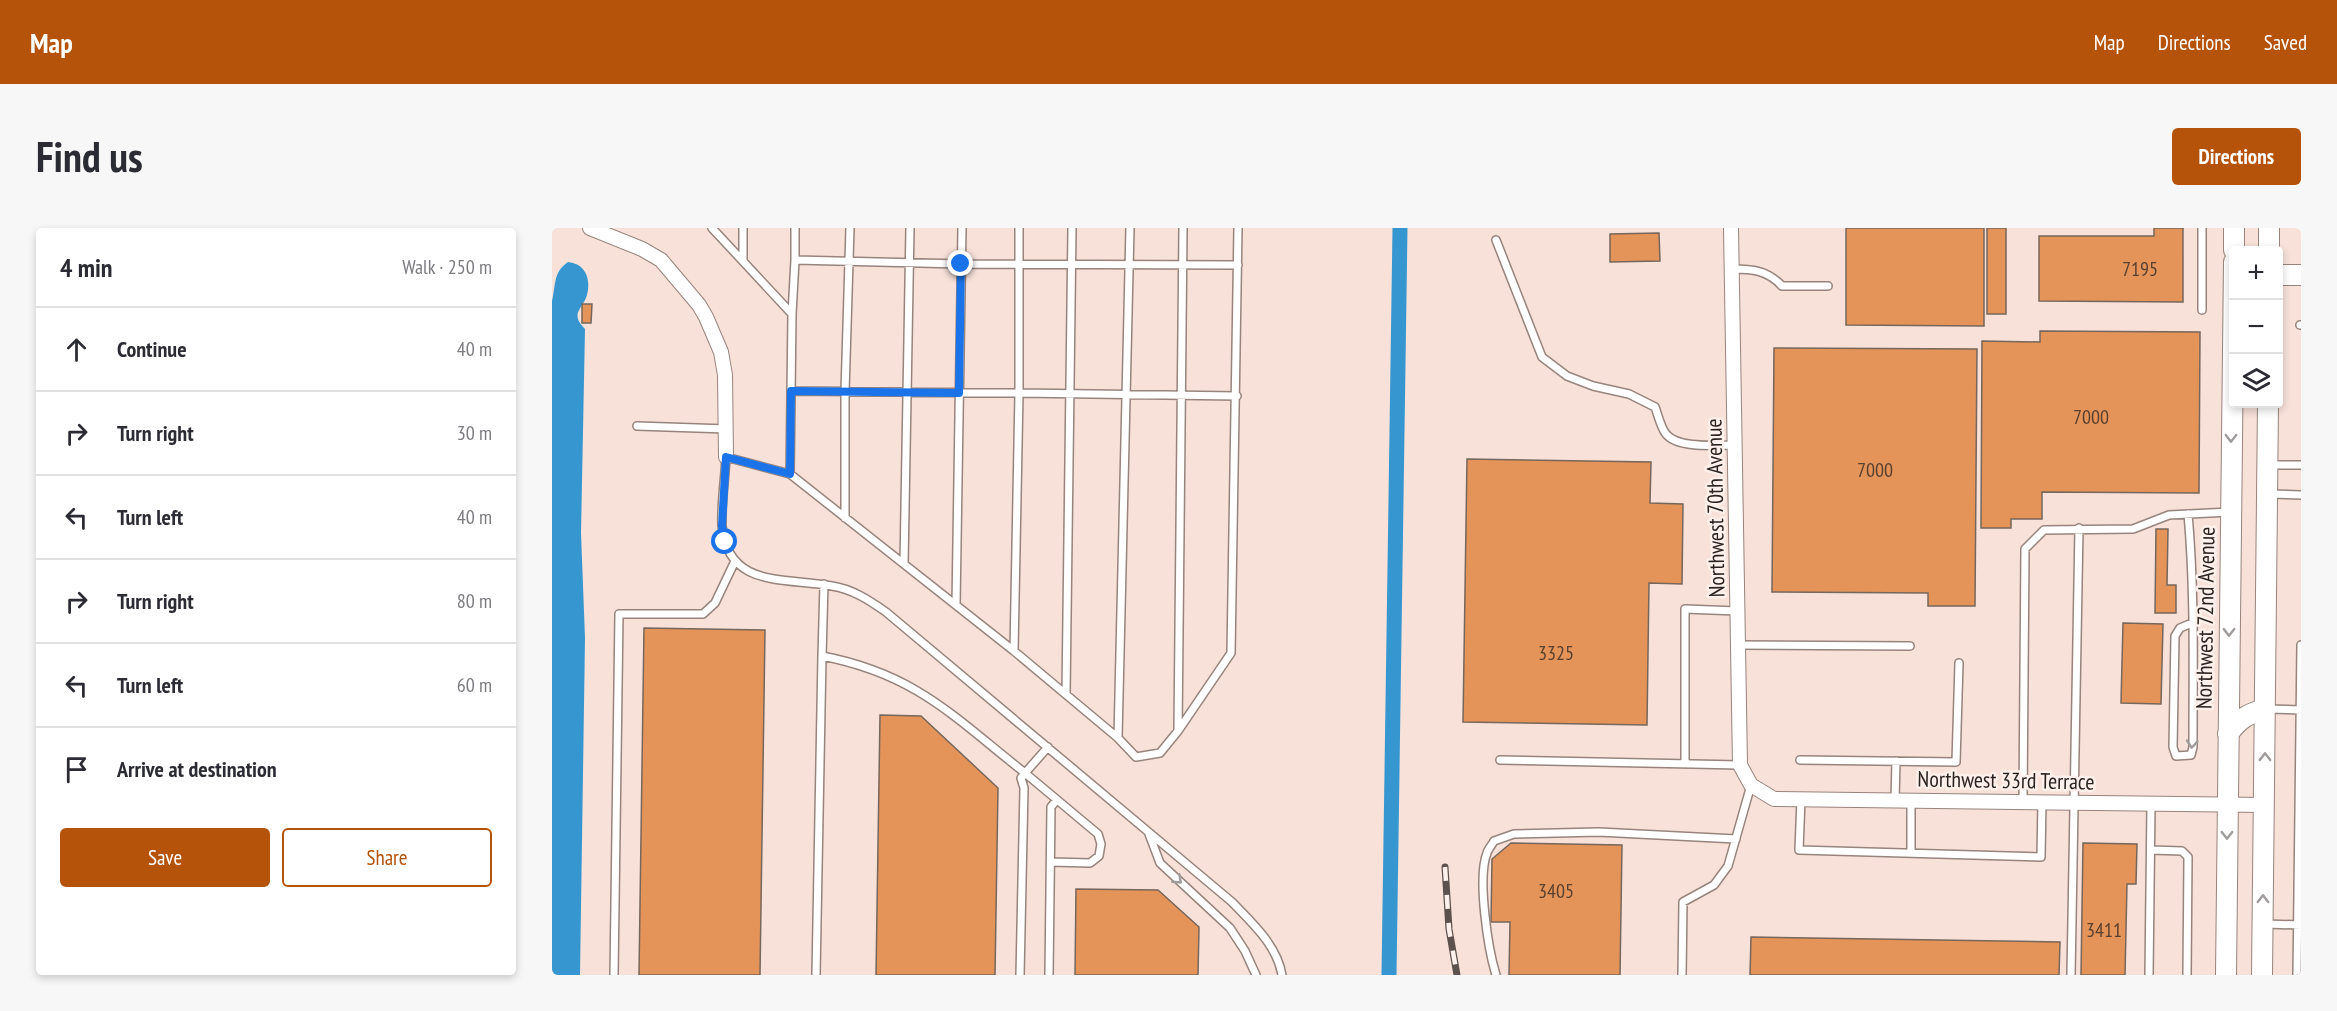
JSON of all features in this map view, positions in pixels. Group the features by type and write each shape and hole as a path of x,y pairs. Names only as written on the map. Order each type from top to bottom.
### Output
{"main road":[{"path":"2234,228 2234,246"},
{"path":"2269,228 2269,246"},
{"path":"2283,275 2301,275"},
{"name":"Northwest 72nd Avenue","path":"2226,975 2233,300"},
{"path":"2262,975 2268,408"},
{"path":"2228,734 2238,720 2249,713 2265,709"}],"street":[{"path":"590,228 642,249 661,260 699,305 712,330 723,364 726,387 726,457"},
{"name":"Northwest 70th Avenue","path":"1731,228 1740,765 1751,784"},
{"name":"Northwest 33rd Terrace","path":"1751,784 1774,798 2264,805"}],"lane":[{"path":"712,228 792,314"},
{"path":"743,228 743,260"},
{"path":"790,474 795,228"},
{"path":"845,518 845,392 850,228"},
{"path":"904,564 909,228"},
{"path":"956,605 962,228"},
{"path":"1014,651 1019,393 1019,228"},
{"path":"1066,694 1072,228"},
{"path":"1118,738 1130,228"},
{"path":"1178,731 1183,228"},
{"path":"1238,228 1232,653 1160,753 1136,757 1118,738 1014,651 790,474 726,457 722,526 725,542 735,561 748,571 773,580 824,584 855,593 881,608 1232,902 1270,946 1282,975"},
{"path":"2202,228 2202,310"},
{"path":"1496,240 1542,357 1567,376 1593,386 1629,394 1655,407 1665,433 1675,441 1703,446 1735,445"},
{"path":"795,260 961,264 1238,265"},
{"path":"1732,269 1756,269 1774,277 1782,286 1828,286"},
{"path":"791,391 1237,396"},
{"path":"637,426 727,429"},
{"path":"2267,465 2301,465"},
{"path":"2267,494 2301,495"},
{"path":"2023,802 2025,549 2044,530 2133,529 2169,515 2230,512"},
{"path":"2188,514 2192,550 2193,747 2191,755 2176,756 2173,747 2175,636 2180,628 2192,623"},
{"path":"2071,975 2079,528"},
{"path":"614,975 619,614 703,614 715,603 735,561"},
{"path":"816,975 824,584"},
{"path":"1685,764 1685,609 1737,611"},
{"path":"1738,645 1911,646"},
{"path":"2297,975 2300,925 2301,645"},
{"path":"822,656 874,669 920,691 968,727 1098,834 1100,850 1095,860 1090,863 1051,862"},
{"path":"1800,760 1956,762 1959,663"},
{"path":"2265,709 2300,710"},
{"path":"1020,975 1024,788 1021,778 1048,747"},
{"path":"1500,760 1740,765"},
{"path":"1895,800 1896,761"},
{"path":"1682,975 1683,902 1704,892 1721,878 1732,858 1751,784"},
{"path":"1801,799 1799,850 2041,857 2042,802"},
{"path":"1911,800 1911,853"},
{"path":"1049,975 1051,807 1056,801"},
{"path":"2149,975 2151,803"},
{"path":"1148,831 1160,863 1230,928 1245,951 1256,975"},
{"path":"1496,975 1490,956 1483,895 1486,855 1494,841 1514,834 1599,832 1736,839"},
{"path":"2151,850 2182,851 2188,857 2187,975"},
{"path":"2262,924 2300,925"}],"water":[{"path":"568,262 583,269 588,283 587,295 578,311 578,319 585,329 581,533 585,638 580,975 552,975 552,301 557,275"}],"building":[{"path":"1846,228 1984,228 1984,326 1846,325"},
{"path":"1987,228 2006,228 2006,314 1987,314"},
{"path":"2154,228 2183,228 2183,302 2039,301 2039,236 2154,236"},
{"path":"1659,233 1660,261 1610,262 1610,234"},
{"path":"582,304 592,304 591,323 582,323"},
{"path":"2040,331 2200,332 2199,493 2042,492 2042,519 2011,519 2011,528 1981,528 1982,341 2040,342"},
{"path":"1774,348 1977,349 1975,606 1928,606 1928,593 1772,592"},
{"path":"1467,459 1651,462 1650,503 1683,504 1682,584 1649,583 1647,725 1463,722"},
{"path":"2156,529 2168,529 2167,585 2176,585 2176,613 2155,613"},
{"path":"2123,623 2163,624 2161,704 2121,703"},
{"path":"644,628 765,630 760,975 639,975"},
{"path":"880,715 921,716 998,788 995,975 876,975"},
{"path":"1511,843 1622,845 1620,975 1509,975 1510,922 1491,922 1492,859"},
{"path":"2083,843 2137,844 2136,884 2127,884 2125,975 2081,975"},
{"path":"1076,889 1158,890 1199,927 1198,975 1075,975"},
{"path":"1751,937 2060,942 2059,975 1750,975"}],"waterway":[{"path":"1389,975 1400,228"}],"railway":[{"path":"1445,867 1449,929 1457,975"}],"route":[{"path":"725,542 722,526 726,457 790,474 791,391 959,393 961,264"}]}
